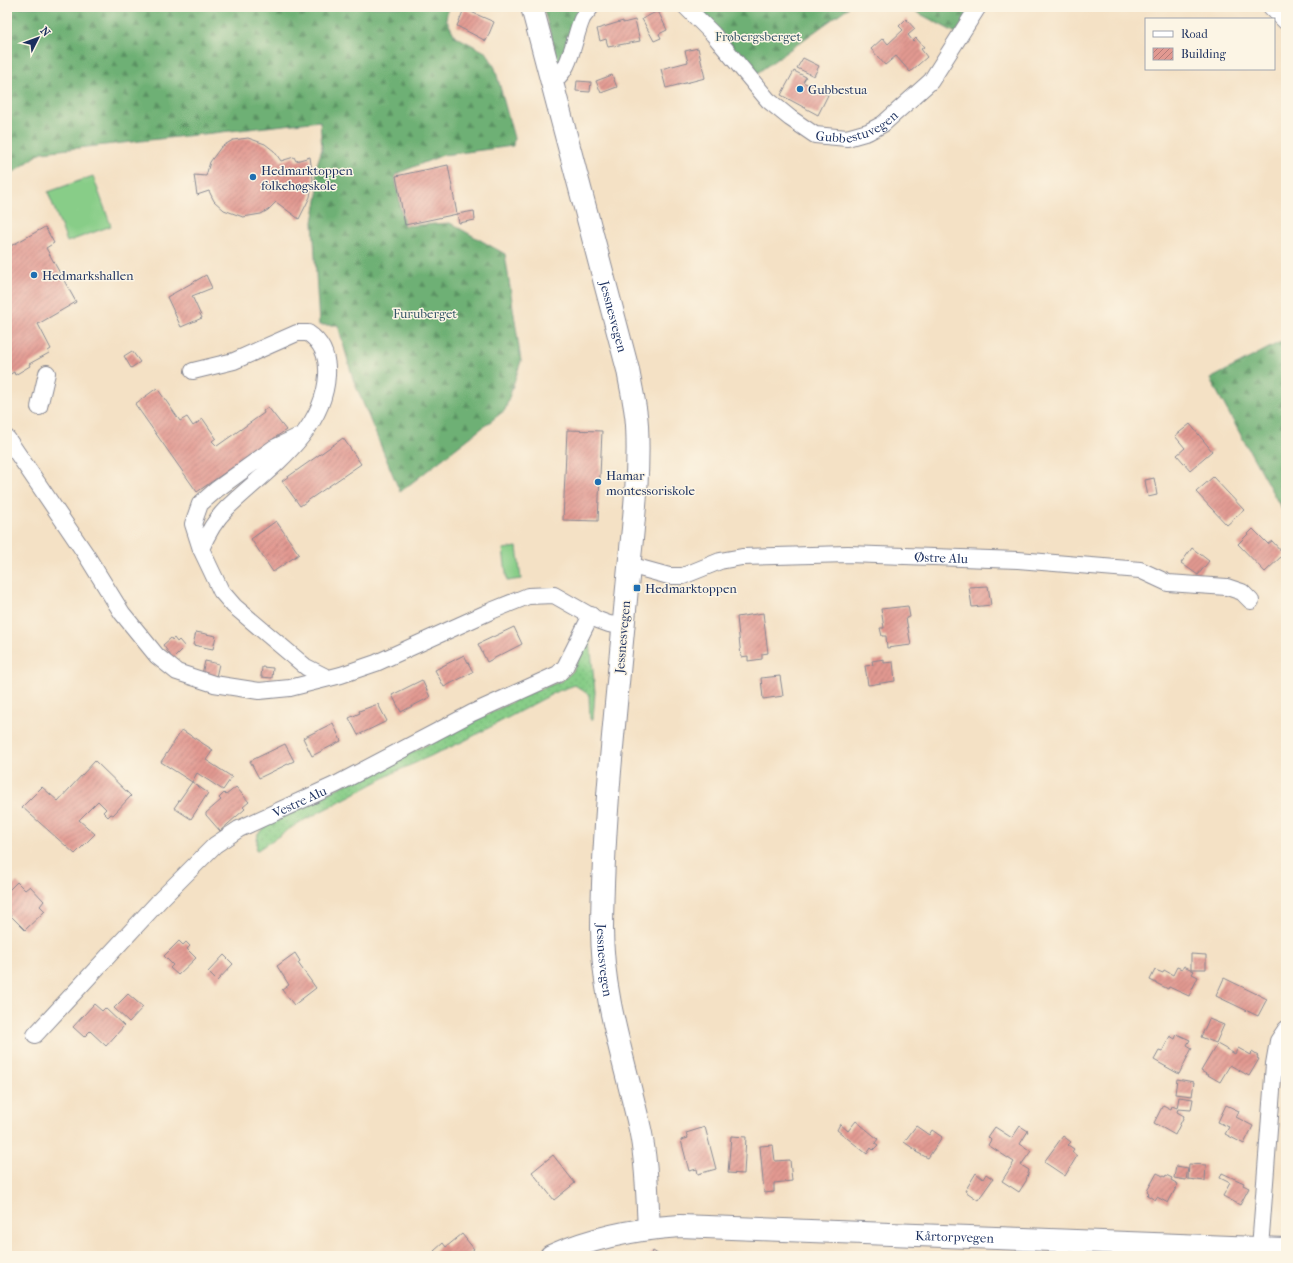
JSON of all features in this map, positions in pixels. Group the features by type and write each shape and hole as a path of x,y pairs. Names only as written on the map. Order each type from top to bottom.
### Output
{"main road":[{"name":"Jessnesvegen","path":"532,7 626,363 633,400 638,450 607,830 602,932 604,969 615,1029 641,1137 649,1228"},
{"name":"Kårtorpvegen","path":"551,1256 608,1236 649,1228 680,1226 1286,1249"}],"street":[{"path":"552,81 558,79 564,70 582,18 591,7"},
{"name":"Gubbestuvegen","path":"686,7 713,34 773,105 815,135 847,138 868,132 884,124 932,80 978,7"},
{"path":"1270,7 1286,22"},
{"path":"193,371 234,361 297,333 308,332 322,347 327,361 326,387 316,415 304,433 264,476 226,509 209,530 201,549"},
{"path":"39,407 47,373"},
{"path":"304,433 274,448 221,486 200,504 193,524 201,549 221,591 234,606 306,667 326,677"},
{"path":"7,438 85,553 122,613 157,656 177,672 214,684 258,691 290,688 326,677 341,675 376,663 528,596 554,595 609,624 623,626"},
{"name":"Østre Alu","path":"629,565 669,576 683,576 720,561 742,557 848,554 1018,560 1140,570 1168,583 1227,587 1242,592 1251,601"},
{"name":"Vestre Alu","path":"35,1035 161,899 215,845 239,829 337,784 472,713 558,674 565,667 591,615"},
{"path":"1260,1248 1274,1064 1278,1041 1286,1029"}],"green space":[{"name":"Furuberget","path":"7,7 448,7 446,19 455,36 487,53 495,68 514,138 513,146 443,155 396,174 395,176 404,226 450,223 505,254 521,361 505,410 400,492 353,379 338,325 319,325 313,222 318,195 316,168 322,149 320,121 42,152 7,177"},
{"path":"543,7 585,7 566,51 558,62"},
{"name":"Frøbergsberget","path":"694,7 849,7 753,76"},
{"path":"907,7 974,7 956,33"},
{"path":"93,176 111,226 67,242 48,192"},
{"path":"1286,339 1286,517 1210,379"},
{"path":"517,547 521,579 507,581 503,549"},
{"path":"590,640 595,692 593,719 590,719 589,695 575,685 558,691 464,741 395,772 297,824 256,851 258,833 277,817 403,757 534,691 562,681 573,671 586,641"}],"building":[{"path":"464,9 494,22 486,41 457,26"},
{"path":"658,11 667,30 659,34 661,38 654,41 642,19"},
{"path":"906,19 915,29 908,35 913,41 916,38 924,47 921,49 927,57 910,72 896,56 885,65 871,49 883,38 888,44 903,30 899,26"},
{"path":"635,20 640,41 608,47 606,39 600,41 597,29 623,21 623,23"},
{"path":"698,48 705,78 666,88 661,69 688,62 685,51"},
{"path":"803,58 819,66 814,76 797,68"},
{"name":"Gubbestua","path":"794,71 806,77 803,82 828,95 818,115 781,95"},
{"path":"612,75 617,87 601,93 596,81"},
{"path":"577,81 591,82 590,92 576,91"},
{"name":"Hedmarktoppen folkehøgskole","path":"248,138 265,144 274,151 281,161 294,157 296,161 310,157 313,179 310,197 299,219 276,202 268,210 261,214 243,217 224,210 214,201 209,191 197,195 194,175 206,176 210,162 221,147 233,140"},
{"path":"448,165 457,214 405,225 396,176"},
{"path":"474,211 475,220 459,223 457,214"},
{"name":"Hedmarkshallen","path":"45,227 54,243 46,248 76,302 38,324 51,349 48,351 49,353 29,364 30,366 15,375 14,372 7,376 7,248"},
{"path":"206,275 212,288 192,296 202,318 181,327 167,297"},
{"path":"132,351 140,362 131,368 124,356"},
{"path":"157,388 180,421 187,417 193,426 203,419 216,438 212,441 217,446 264,413 263,411 268,407 286,430 197,492 135,404"},
{"path":"1190,424 1212,451 1190,470 1177,455 1185,448 1175,436"},
{"path":"567,430 602,431 598,521 563,520"},
{"path":"343,438 361,464 300,506 282,481"},
{"path":"1213,477 1244,510 1227,525 1196,492"},
{"path":"1154,478 1157,495 1148,497 1145,480"},
{"path":"276,521 299,554 273,572 251,539"},
{"path":"1253,529 1268,544 1272,541 1284,554 1265,572 1238,544"},
{"path":"1192,548 1209,561 1198,575 1181,563"},
{"path":"988,586 991,605 972,607 969,587"},
{"path":"908,606 910,617 906,618 911,645 887,648 886,636 882,636 880,628 884,628 881,609"},
{"path":"763,613 768,653 762,654 762,659 748,661 748,656 741,657 737,617"},
{"path":"514,627 522,644 487,662 478,644"},
{"path":"196,632 216,636 213,649 193,645"},
{"path":"171,638 172,640 174,638 177,642 179,640 185,647 173,659 163,645"},
{"path":"464,655 473,672 444,687 435,670"},
{"path":"884,659 884,663 893,662 895,681 868,685 865,666 873,665 872,661"},
{"path":"205,661 219,664 216,677 202,674"},
{"path":"262,667 273,668 272,678 261,677"},
{"path":"780,676 783,696 763,699 761,678"},
{"path":"422,680 430,697 401,712 392,695"},
{"path":"378,704 387,721 358,735 349,718 360,713 359,711"},
{"path":"333,723 341,741 312,756 303,738"},
{"path":"182,730 213,750 206,760 232,777 223,790 197,773 192,782 161,762"},
{"path":"285,744 294,761 259,778 250,761"},
{"path":"95,761 131,796 113,815 111,814 108,817 103,812 106,809 98,801 79,820 95,834 75,854 22,807 42,787 58,801"},
{"path":"192,782 208,793 191,819 174,808"},
{"path":"236,787 249,802 243,807 245,809 220,831 206,815 206,813 221,800 219,798 224,793 226,795"},
{"path":"17,882 25,890 30,886 44,901 40,906 45,911 25,930 7,912 7,892"},
{"path":"179,941 183,945 186,942 190,946 187,949 196,958 178,975 170,968 173,965 164,956"},
{"path":"295,953 300,961 298,963 316,988 294,1005 282,990 289,985 277,966"},
{"path":"1191,954 1206,955 1206,969 1191,969"},
{"path":"224,955 233,964 217,981 208,972"},
{"path":"1184,966 1194,971 1192,974 1198,977 1189,996 1169,987 1168,989 1150,980 1155,970 1163,973 1164,970 1173,975 1177,967 1182,969"},
{"path":"1224,978 1267,999 1258,1016 1216,996"},
{"path":"128,994 143,1007 129,1022 114,1008"},
{"path":"94,1004 102,1011 105,1008 124,1026 106,1046 90,1031 84,1037 73,1027"},
{"path":"1209,1019 1224,1025 1216,1043 1201,1037"},
{"path":"1177,1034 1190,1040 1187,1045 1192,1048 1179,1074 1154,1060 1159,1051 1162,1052 1170,1036 1175,1039"},
{"path":"1217,1044 1235,1054 1238,1048 1251,1055 1252,1052 1258,1056 1257,1058 1259,1059 1249,1076 1230,1065 1220,1082 1201,1071"},
{"path":"1177,1079 1194,1082 1192,1096 1175,1094"},
{"path":"1179,1097 1193,1099 1191,1110 1178,1109 1177,1112 1184,1116 1175,1135 1154,1123 1163,1105 1171,1109 1172,1106 1177,1108"},
{"path":"1226,1105 1239,1111 1236,1117 1253,1126 1244,1144 1225,1134 1229,1127 1218,1122"},
{"path":"856,1121 878,1139 875,1143 878,1145 873,1150 871,1148 867,1154 837,1130 840,1124 848,1131"},
{"path":"916,1126 929,1135 932,1130 942,1137 928,1158 916,1152 917,1151 904,1142"},
{"path":"1020,1126 1028,1131 1020,1144 1031,1151 1021,1165 1029,1170 1026,1181 1019,1192 1002,1181 1014,1162 988,1145 991,1140 988,1137 995,1127 1012,1138"},
{"path":"705,1127 716,1169 698,1174 697,1169 689,1171 681,1140 688,1138 686,1133"},
{"path":"731,1136 746,1137 744,1174 728,1173"},
{"path":"1063,1136 1071,1142 1068,1145 1074,1149 1072,1152 1077,1156 1065,1176 1044,1162"},
{"path":"773,1145 775,1161 790,1160 792,1181 774,1183 774,1192 764,1193 760,1146"},
{"path":"553,1155 575,1183 554,1200 532,1172"},
{"path":"1189,1164 1206,1165 1205,1181 1188,1179"},
{"path":"1176,1166 1188,1168 1186,1180 1174,1178"},
{"path":"976,1173 983,1179 986,1174 993,1179 978,1200 965,1191"},
{"path":"1157,1173 1165,1177 1166,1175 1172,1178 1171,1180 1178,1184 1168,1203 1157,1197 1155,1200 1147,1195 1149,1193 1147,1191"},
{"path":"1222,1173 1244,1183 1243,1185 1249,1188 1240,1205 1223,1196 1230,1183 1220,1178"},
{"path":"462,1234 474,1249 466,1256 435,1256 437,1255 434,1251 443,1243 446,1247"},
{"path":"653,1251 661,1256 649,1256"}],"place":[{"name":"Gubbestua","path":"800,89"},
{"name":"Hedmarktoppen folkehøgskole","path":"253,177"},
{"name":"Hedmarkshallen","path":"34,275"},
{"name":"Hamar montessoriskole","path":"598,482"},
{"name":"Hedmarktoppen","path":"637,588"}]}
